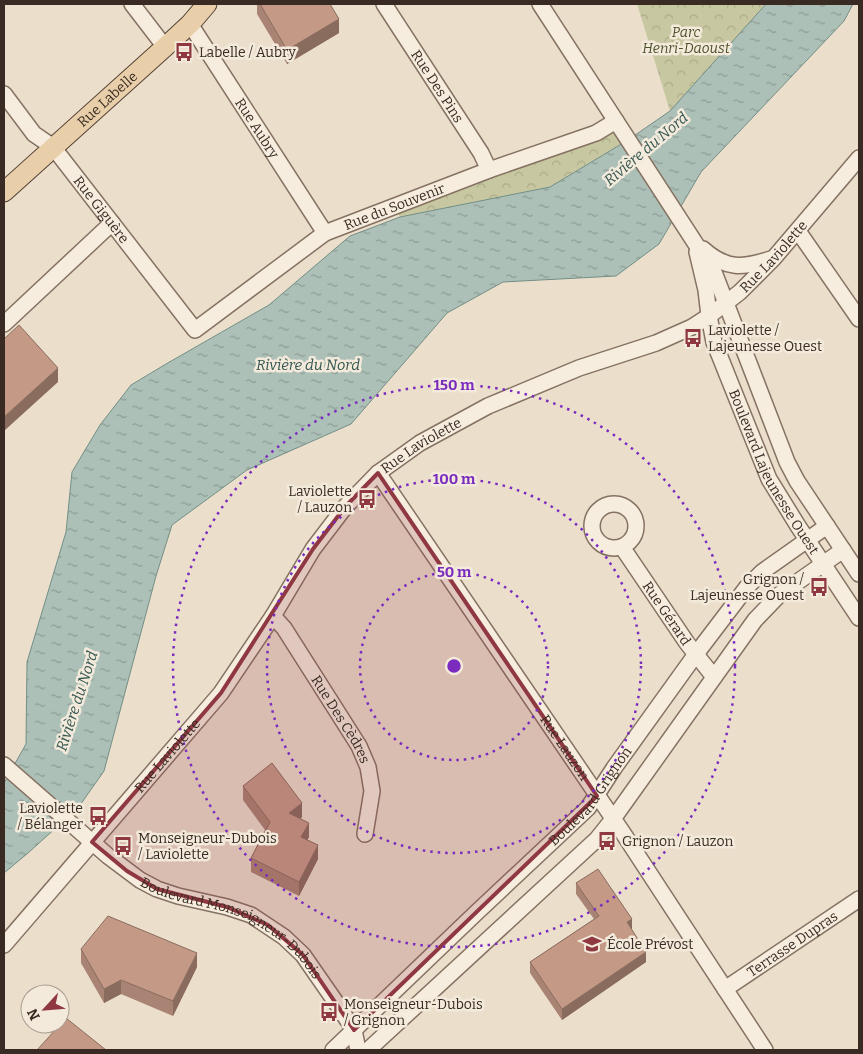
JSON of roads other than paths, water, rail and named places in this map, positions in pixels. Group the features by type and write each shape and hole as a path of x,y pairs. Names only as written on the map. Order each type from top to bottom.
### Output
{"main road":[{"name":"Rue Labelle","path":"4,192 190,24 207,4"}],"street":[{"path":"132,4 165,47"},
{"name":"Rue Des Pins","path":"384,4 481,153 489,170"},
{"name":"Boulevard Lajeunesse Ouest","path":"540,4 714,272 787,462 797,481 859,574"},
{"name":"Rue Aubry","path":"190,24 326,233"},
{"name":"Rue Giguère","path":"4,94 34,134 53,147 194,330"},
{"name":"Rue du Souvenir","path":"194,330 326,233 489,170 596,133 616,121"},
{"name":"Rue Laviolette","path":"4,945 222,693 273,616 313,549 344,507 378,473 420,443 488,406 579,368 656,343 692,327 726,304 773,259 859,158"},
{"path":"4,324 112,223"},
{"path":"798,231 859,319"},
{"path":"690,234 715,258 730,265 753,265 773,259"},
{"name":"Boulevard Lajeunesse Ouest","path":"690,234 706,290 708,316 714,342 769,479 859,618"},
{"name":"Rue Lauzon","path":"378,473 613,819 765,1050"},
{"name":"Boulevard Grignon","path":"333,1050 588,808 614,768 696,654 747,587 762,572 827,526"},
{"name":"Rue Gérard","path":"622,547 714,677"},
{"name":"Boulevard Grignon","path":"374,1048 596,839 613,819 767,606 779,595 843,550"},
{"name":"Rue Des Cèdres","path":"273,616 284,628 353,738 368,767 372,790 365,834"},
{"name":"Boulevard Monseigneur-Dubois","path":"4,765 133,876 158,889 178,896 227,907 251,915 284,937 303,955 354,1030 374,1048"},
{"name":"Terrasse Dupras","path":"725,989 859,899"},
{"name":"Boulevard Monseigneur-Dubois","path":"354,1030 358,1050"}],"water":[{"name":"Rivière du Nord","path":"766,4 853,4 844,21 701,172 659,244 616,276 503,282 447,313 351,424 247,470 172,525 156,576 104,771 78,808 4,873 4,783 26,744 27,662 66,532 72,472 100,425 131,385 269,305 350,236 400,217 550,187 628,140 670,111"}],"place":[{"name":"Labelle / Aubry","path":"184,52"},
{"name":"Laviolette / Lajeunesse Ouest","path":"693,338"},
{"name":"Laviolette / Lauzon","path":"367,499"},
{"name":"Grignon / Lajeunesse Ouest","path":"819,587"},
{"name":"Laviolette / Bélanger","path":"98,816"},
{"name":"Grignon / Lauzon","path":"607,841"},
{"name":"Monseigneur-Dubois / Laviolette","path":"123,846"},
{"name":"École Prévost","path":"592,944"},
{"name":"Monseigneur-Dubois / Grignon","path":"329,1012"}],"park label":[{"name":"Parc Henri-Daoust","path":"686,40"}]}
